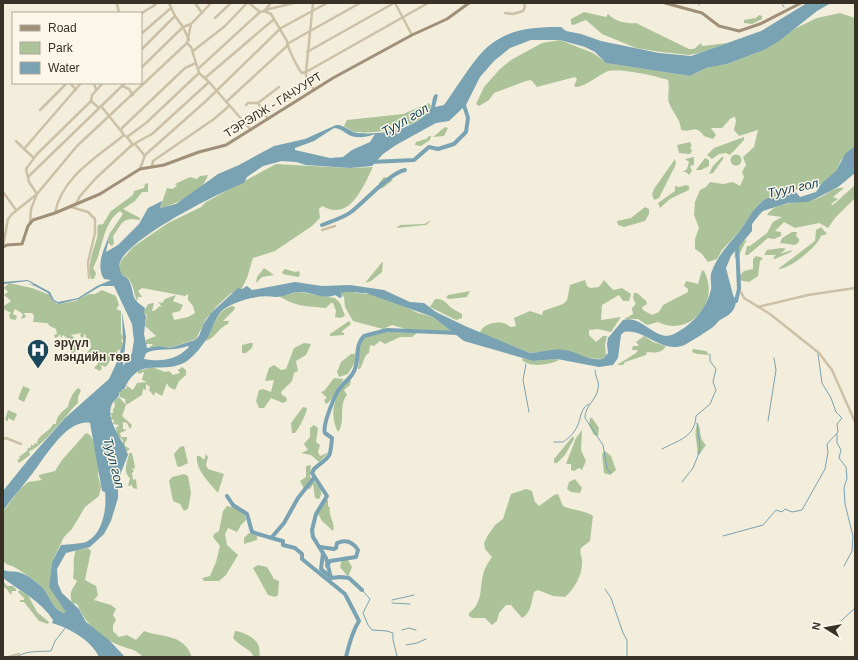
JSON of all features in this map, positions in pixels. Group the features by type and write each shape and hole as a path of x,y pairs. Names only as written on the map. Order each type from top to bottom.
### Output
{"main road":[{"name":"ТЭРЭЛЖ - ГАЧУУРТ","path":"30,223 33,220 55,214 100,194 140,169 164,165 199,152 222,146 268,120 314,90 412,35 446,19 469,3"},
{"path":"665,3 702,13 719,26 739,31 760,24 801,3"},
{"path":"3,246 21,245 30,223"}],"street":[{"path":"142,13 148,7 153,7 157,3"},
{"path":"169,3 189,40"},
{"path":"195,3 202,13"},
{"path":"142,67 183,28 191,24 211,3"},
{"path":"215,18 231,3"},
{"path":"193,51 225,26 248,3 260,12"},
{"path":"264,10 271,3"},
{"path":"198,68 260,12 294,3"},
{"path":"312,3 306,76 314,90"},
{"path":"140,169 145,156 279,29 327,3"},
{"path":"226,102 287,45 360,3"},
{"path":"307,52 394,3 412,35"},
{"path":"264,10 271,14 293,55 299,70 302,73 428,3"},
{"path":"505,12 513,14 523,11 525,7 524,3"},
{"path":"117,4 119,12"},
{"path":"142,33 171,8"},
{"path":"142,49 176,16"},
{"path":"205,78 273,20"},
{"path":"3,246 8,219 16,210 37,194 77,146 188,43 191,24"},
{"path":"188,43 193,51 199,72 251,130"},
{"path":"121,131 185,68 196,63"},
{"path":"127,137 146,123 199,72"},
{"path":"76,204 80,196 96,178 134,144 152,134 209,82"},
{"path":"40,110 66,84"},
{"path":"71,84 76,90"},
{"path":"24,149 80,84"},
{"path":"94,84 96,90"},
{"path":"37,194 29,182 26,169 54,136 91,101 92,95 102,84"},
{"path":"28,178 122,86 129,89 133,95"},
{"path":"246,105 248,103 258,103 279,87"},
{"path":"91,101 100,107 110,117 124,135 145,156"},
{"path":"258,103 268,120"},
{"path":"152,166 153,160 229,106"},
{"path":"55,214 56,205 68,182 124,135"},
{"path":"16,141 34,158"},
{"path":"3,192 16,210"},
{"path":"30,223 31,209 37,194"},
{"path":"71,206 88,212 95,219 95,233 88,262 89,278"},
{"path":"322,230 335,226"},
{"path":"758,307 808,295 855,288"},
{"path":"741,292 744,298 770,314 820,353 832,370 855,422"},
{"path":"3,439 6,438 21,444"},
{"path":"9,657 19,654"}],"green space":[{"path":"584,12 606,17 608,14 620,22 636,23 689,49 694,49 701,43 702,46 728,43 689,55 636,48 602,34 586,20 573,25 571,24 571,19"},
{"path":"840,13 855,18 855,146 841,160 835,173 821,184 804,187 760,203 739,232 722,250 717,259 708,262 701,253 695,249 695,239 699,228 694,215 695,202 700,190 706,187 710,182 723,184 733,182 740,186 744,177 742,172 746,165 743,157 754,147 758,130 739,136 734,130 736,121 735,117 731,118 722,128 711,128 716,135 713,139 704,136 698,130 681,130 681,126 669,103 668,80 627,71 606,72 587,83 576,87 574,86 577,79 575,77 537,87 531,80 526,81 494,93 489,100 479,106 476,104 484,87 500,69 511,60 542,43 560,40 593,53 607,63 690,76 706,68 727,64 764,50 794,29 817,18"},
{"path":"759,15 762,16 762,19 752,24 744,23 744,20 756,18"},
{"path":"429,103 431,106 427,114 409,125 398,128 386,131 354,132 344,126 347,120 403,114"},
{"path":"445,127 448,128 444,136 433,137"},
{"path":"431,136 430,140 421,146 415,145 416,142 426,139"},
{"path":"744,137 744,140 730,155 726,153 719,154 712,159 707,155 714,148"},
{"path":"690,142 692,151 690,154 679,153 677,145"},
{"path":"734,155 738,155 740,156 740,164 734,165 731,162 731,158"},
{"path":"723,156 723,159 713,173 709,174 713,166"},
{"path":"694,157 694,165 690,166 692,171 689,175 686,172 683,172 687,169 689,162 685,159"},
{"path":"705,158 709,160 709,166 701,170 696,170"},
{"path":"675,159 676,164 659,198 654,200 652,194 654,189"},
{"path":"276,164 350,168 373,167 360,192 348,206 332,210 322,206 319,209 320,218 312,226 275,251 253,258 247,278 242,288 230,294 217,306 206,319 196,339 170,348 160,346 149,348 153,344 146,344 146,340 156,336 145,326 147,315 143,313 148,304 154,303 152,311 154,311 160,306 162,307 158,302 162,303 165,299 176,295 173,301 183,305 180,311 172,313 174,320 188,317 195,313 193,306 188,300 188,294 185,296 142,288 138,291 142,297 138,297 137,301 129,279 122,275 119,268 121,261 133,247 168,223 201,207 206,202"},
{"path":"208,175 200,187 188,197 174,204 160,208 167,188 172,189 177,186 175,184 190,177 197,179 200,176"},
{"path":"384,177 393,180 383,188 379,189 379,183"},
{"path":"148,183 148,192 142,192 135,201 123,209 140,218 140,220 129,219 123,222 113,236 114,243 112,246 108,243 110,233 123,214 120,211 114,216 106,230 93,268 96,273 94,279 91,279 90,263 97,238 98,225 103,224 111,211 133,195 134,191 144,188 145,184"},
{"path":"686,185 689,186 689,190 670,199 660,208 658,203 675,191 675,186 679,187"},
{"path":"855,185 855,198 835,218 828,228 819,223 795,228 784,222 775,231 781,232 781,236 774,239 768,238 748,255 745,255 747,246 750,246 767,233 773,222 782,217 767,215 772,210 784,204 807,201 821,197 835,189 844,188 833,197 838,199 831,204 833,205"},
{"path":"645,207 649,209 649,214 645,221 624,227 618,225 617,221 631,218"},
{"path":"432,220 426,225 396,228 400,225 424,224"},
{"path":"821,227 827,234 821,236 815,246 796,262 778,269 815,241 816,230"},
{"path":"792,232 797,232 796,236 799,239 799,242 795,245 780,243 782,238"},
{"path":"747,239 737,259 735,258 735,252 738,247"},
{"path":"782,248 786,249 780,254 792,250 791,252 775,259 773,258 776,255 764,255 767,250"},
{"path":"756,256 763,258 760,261 758,276 749,282 738,280 739,276 744,271 753,269 753,259"},
{"path":"383,261 382,272 371,281 365,283"},
{"path":"264,268 274,275 262,277 256,283 257,277"},
{"path":"285,269 295,272 299,271 300,275 298,277 283,274 282,272"},
{"path":"702,270 704,271 708,283 708,294 705,305 699,314 691,321 681,325 670,326 658,322 647,325 638,319 624,319 633,314 632,308 636,304 633,298 634,293 637,293 646,301 647,304 642,307 643,310 652,315 659,312 663,305 688,292 688,289 684,286 686,281 698,284"},
{"path":"585,280 587,286 590,288 599,287 604,280 613,290 622,288 631,294 629,301 623,301 619,295 602,305 601,320 621,317 611,332 598,329 589,330 589,335 596,342 603,336 607,336 605,345 606,355 603,359 585,358 560,350 530,353 480,333 481,330 487,325 499,322 511,327 516,326 514,318 530,311 542,315 543,311 563,304 567,300 570,285"},
{"path":"9,283 32,288 50,295 53,301 58,304 75,301 89,294 95,294 102,290 116,296 119,305 116,309 121,311 121,333 123,338 121,341 123,343 121,349 117,351 118,357 113,356 106,367 100,365 102,368 100,371 94,368 98,364 95,356 91,356 92,360 90,361 86,359 76,360 74,357 87,353 91,347 90,340 86,338 85,333 83,338 80,336 81,333 71,335 77,340 76,342 80,346 74,354 71,354 70,348 72,344 70,340 63,335 61,338 60,334 55,338 54,335 57,334 56,329 47,323 33,322 34,316 32,313 24,313 26,317 21,319 23,314 15,309 13,314 17,316 16,320 10,319 9,315 11,313 4,309 4,306 11,301 4,295 8,292 4,288"},
{"path":"350,290 356,293 371,294 400,304 418,313 433,317 451,331 406,329 392,325 383,329 353,321 345,307 344,297 341,294 342,292"},
{"path":"470,291 467,297 446,298 448,295"},
{"path":"299,292 335,298 340,303 345,316 340,318 335,317 336,311 333,303 326,308 307,306 296,304 279,296"},
{"path":"435,299 444,301 453,309 462,314 462,318 456,320 430,307"},
{"path":"232,306 235,307 234,310 223,321 229,321 228,324 205,341 222,311"},
{"path":"349,321 351,324 341,332 344,333 344,335 330,336 330,334"},
{"path":"390,332 417,333 412,337 400,337 385,344 380,341 374,346 370,345 369,353 366,355 360,369 358,369 359,343 371,335"},
{"path":"644,336 653,342 666,346 660,351 647,352 646,355 625,362 623,365 617,365 636,353 638,350 632,350 633,346 639,346 636,342"},
{"path":"253,343 252,348 246,353 242,353 242,345"},
{"path":"304,343 311,344 306,355 296,361 298,371 294,373 292,381 281,392 282,395 286,397 287,401 283,403 271,398 264,408 259,408 256,401 259,390 263,389 271,392 274,380 265,381 269,368 274,365 281,370 286,369 294,348"},
{"path":"693,349 706,351 709,355 697,354 692,352"},
{"path":"351,354 355,354 355,362 348,374 339,377 337,372 341,362"},
{"path":"523,358 533,361 559,360 551,363 535,365 526,363 522,360"},
{"path":"152,367 165,372 169,371 173,375 180,373 178,370 182,367 186,370 186,375 179,381 175,390 169,387 167,383 162,396 155,392 154,396 149,390 150,387 146,384 146,390 143,389 142,395 126,405 125,399 120,397 119,392 127,388 126,385 133,390 137,383 147,382 142,380 144,372 138,374 138,371"},
{"path":"334,378 344,379 331,400 326,404 324,400 327,398 321,392 324,391"},
{"path":"351,378 350,385 344,390 347,395 343,404 342,424 338,432 334,417 335,403 337,396"},
{"path":"23,386 30,389 24,402 18,399"},
{"path":"78,388 81,390 78,397 78,403 47,438 34,449 29,451 30,455 19,463 17,460 20,459 19,457 27,451 28,448 31,447 31,444 33,446 35,443 37,444 39,438 53,424 56,424 58,416 68,407 74,392"},
{"path":"119,397 126,405 122,416 132,425 130,429 127,423 123,422 123,429 127,430 120,433 121,437 127,437 125,446 130,449 127,451 122,444 123,440 117,435 116,428 119,425 113,424 114,420 110,419 112,416 110,413 113,413 115,406 114,400"},
{"path":"303,407 307,408 304,418 295,433 292,433 291,423"},
{"path":"8,410 17,414 14,421 8,418 8,421 5,420"},
{"path":"590,418 592,418 599,428 598,436 594,435 589,425"},
{"path":"698,423 702,440 706,445 699,455 697,454 696,435 696,427"},
{"path":"314,425 318,428 316,442 320,445 318,452 320,456 329,452 319,462 311,455 301,453 308,450 304,444 310,437 310,428"},
{"path":"582,430 581,450 586,461 582,470 579,468 574,471 571,470 571,464 566,464 576,438"},
{"path":"86,433 90,435 93,440 99,466 98,476 101,487 99,496 85,507 72,529 64,537 52,562 49,587 66,609 66,612 63,613 55,607 39,584 18,569 6,564 3,561 3,512 19,490 28,482 42,480 39,475 55,471 62,460"},
{"path":"573,436 574,439 565,455 557,463 554,463 554,459"},
{"path":"184,446 188,463 180,467 177,466 174,454 180,447"},
{"path":"605,451 611,456 616,470 610,475 604,473 602,454"},
{"path":"129,453 132,453 135,467 134,469 131,468 134,471 132,473 133,480 136,479 137,489 133,488 132,485 128,486 130,478 126,472 126,466"},
{"path":"206,454 208,457 206,465 208,469 224,474 218,493 198,466 197,456 200,456 204,460"},
{"path":"311,465 310,476 321,489 319,499 315,498 313,484 310,489 304,489 300,481 306,477 306,466"},
{"path":"184,474 188,476 191,493 188,509 184,511 180,504 173,501 169,481 172,477"},
{"path":"575,479 582,488 580,493 571,492 567,489 569,482"},
{"path":"526,489 532,491 535,502 539,506 554,495 558,494 563,506 593,516 590,541 581,548 581,573 574,586 565,597 553,596 538,590 534,592 531,606 525,616 522,618 511,605 506,605 499,613 497,621 492,625 485,618 472,618 469,616 469,613 474,609 479,599 484,571 492,557 485,549 484,543 495,525 503,519 511,494"},
{"path":"328,500 328,506 330,508 330,514 334,526 333,531 322,521 318,514 321,505"},
{"path":"227,506 240,510 246,517 246,520 237,532 228,528 225,534 227,545 238,555 226,575 219,581 204,581 202,578 210,576 216,562 220,546 213,537 214,534 219,531 223,511"},
{"path":"249,533 257,536 257,540 244,544 244,538"},
{"path":"88,548 91,551 85,580 96,586 98,595 94,600 111,605 116,609 113,615 116,620 113,625 113,631 119,637 127,635 136,640 144,631 172,638 183,644 188,649 192,657 143,657 135,650 121,646 106,639 94,630 77,604 72,603 71,595 77,581 73,578 74,557 76,550"},
{"path":"342,559 348,560 352,567 348,577 340,567"},
{"path":"258,565 267,567 274,579 279,581 278,595 275,597 268,595 253,568"},
{"path":"3,581 7,586 13,586 16,591 12,591 11,595 5,587 3,590"},
{"path":"19,590 28,595 37,612 49,622 48,624 39,621 24,602 20,602 20,600 24,600 24,598 18,592"},
{"path":"235,631 245,634 256,641 259,647 260,657 254,657 250,651 235,641 233,638"}],"water":[{"name":"Туул гол","path":"807,3 831,3 817,11 779,41 764,50 727,64 706,68 690,76 606,63 595,52 585,47 560,40 531,40 510,48 494,61 480,77 466,105 449,121 436,123 396,145 383,154 372,166 350,168 306,165 296,162 282,161 263,166 247,177 244,183 231,188 177,216 142,239 129,250 121,260 120,264 122,275 128,279 131,284 135,299 145,308 144,313 146,316 144,334 147,348 160,346 170,348 195,340 199,336 203,325 211,313 238,288 242,289 247,286 252,290 295,282 322,286 350,285 384,290 410,302 424,303 436,312 465,326 530,353 566,350 588,358 603,359 608,353 608,338 623,320 630,319 636,321 661,335 667,336 681,330 693,321 702,310 709,296 711,289 711,274 714,265 761,202 769,198 781,197 795,191 800,197 816,192 821,184 836,171 845,154 855,146 855,173 838,187 807,202 788,203 763,211 752,224 752,231 731,256 726,268 736,301 734,308 731,313 713,327 684,345 674,347 666,346 638,333 624,332 621,335 618,358 613,365 599,367 557,359 533,361 464,341 433,317 366,293 344,292 341,293 342,297 340,298 335,295 327,297 297,292 279,297 255,297 237,302 221,312 205,342 187,361 169,367 144,369 137,372 130,379 124,390 122,389 122,391 119,392 119,396 113,403 110,410 111,417 113,425 128,455 118,480 118,498 111,521 104,534 90,547 66,553 57,569 58,584 62,593 79,609 86,622 110,641 125,657 99,657 91,645 85,640 72,631 52,623 53,620 43,607 3,578 3,570 18,572 28,576 45,590 53,605 59,611 63,613 66,612 49,587 52,562 61,545 83,543 92,538 100,527 104,513 105,492 102,491 90,423 81,423 73,427 57,441 3,511 3,491 65,418 109,379 123,343 122,312 126,337 123,366 132,353 134,340 132,324 114,286 101,286 79,299 59,304 53,301 48,293 35,286 27,284 34,285 28,281 4,284 3,282 28,280 50,292 54,300 58,302 78,298 97,286 111,280 104,279 100,268 102,256 110,233 106,252 118,245 139,224 148,208 162,201 160,208 176,204 218,174 239,165 274,146 305,139 336,125 358,133 377,133 396,130 415,123 430,109 435,94 438,95 435,107 444,105 478,57 501,37 517,31 536,28 561,27 566,31 581,34 601,41 659,53 691,56 761,31","holes":["334,128 340,129 355,137 366,137 375,134 370,142 352,150 343,157 330,158 295,150 295,148 314,141","189,347 179,355 168,359 144,359 146,353 151,351 177,349"]}],"waterway":[{"path":"781,3 784,7"},
{"path":"371,162 414,160 429,147 438,149 454,144 466,132 468,118 463,102"},
{"path":"322,225 348,214 392,176 405,170"},
{"path":"736,301 739,289 737,243"},
{"path":"362,590 349,578 331,578 326,558 313,537 312,530 316,514 327,496 312,473 314,469 328,457 331,451 332,438 325,433 325,424 330,410 338,390 352,375 357,364 359,345 364,336 387,330 458,333"},
{"path":"662,449 685,437 693,429 696,416 710,404 716,390 713,382 716,369 710,361 710,354"},
{"path":"723,536 763,525 776,510 782,512 785,509 792,512 802,510 825,469 828,452 827,444 838,432 837,424 842,418 836,412 831,398 822,383 818,354"},
{"path":"768,421 776,370 774,358"},
{"path":"526,364 523,380 529,412"},
{"path":"595,370 598,389 585,414 585,418 603,445 607,469 611,473"},
{"path":"554,442 563,442 571,435 577,427 582,411 589,404"},
{"path":"682,482 693,468 699,453 700,448 697,423"},
{"path":"837,434 837,443 841,450 839,458 846,467 847,478 844,488 845,504 853,536 852,551 844,566"},
{"path":"272,537 284,523 298,498 314,478"},
{"path":"227,496 233,505 247,514 252,532 283,541 283,545 295,548 302,554 302,559 345,594 359,621 353,634 346,657"},
{"path":"320,547 334,549 336,548 337,543 346,541 352,543 358,550 356,557 330,561 327,566"},
{"path":"323,553 321,569 329,576"},
{"path":"605,589 611,598 623,633 627,640 627,657"},
{"path":"362,590 370,599 363,613 368,625 372,630 393,633 397,657"},
{"path":"392,600 414,595"},
{"path":"392,603 410,604"},
{"path":"841,621 855,608"},
{"path":"17,657 29,652 51,651 55,641 66,627"},
{"path":"402,630 409,628 416,630"},
{"path":"406,645 417,643 426,639"}],"place":[{"name":"эрүүл мэндийн төв","path":"38,370"}]}
